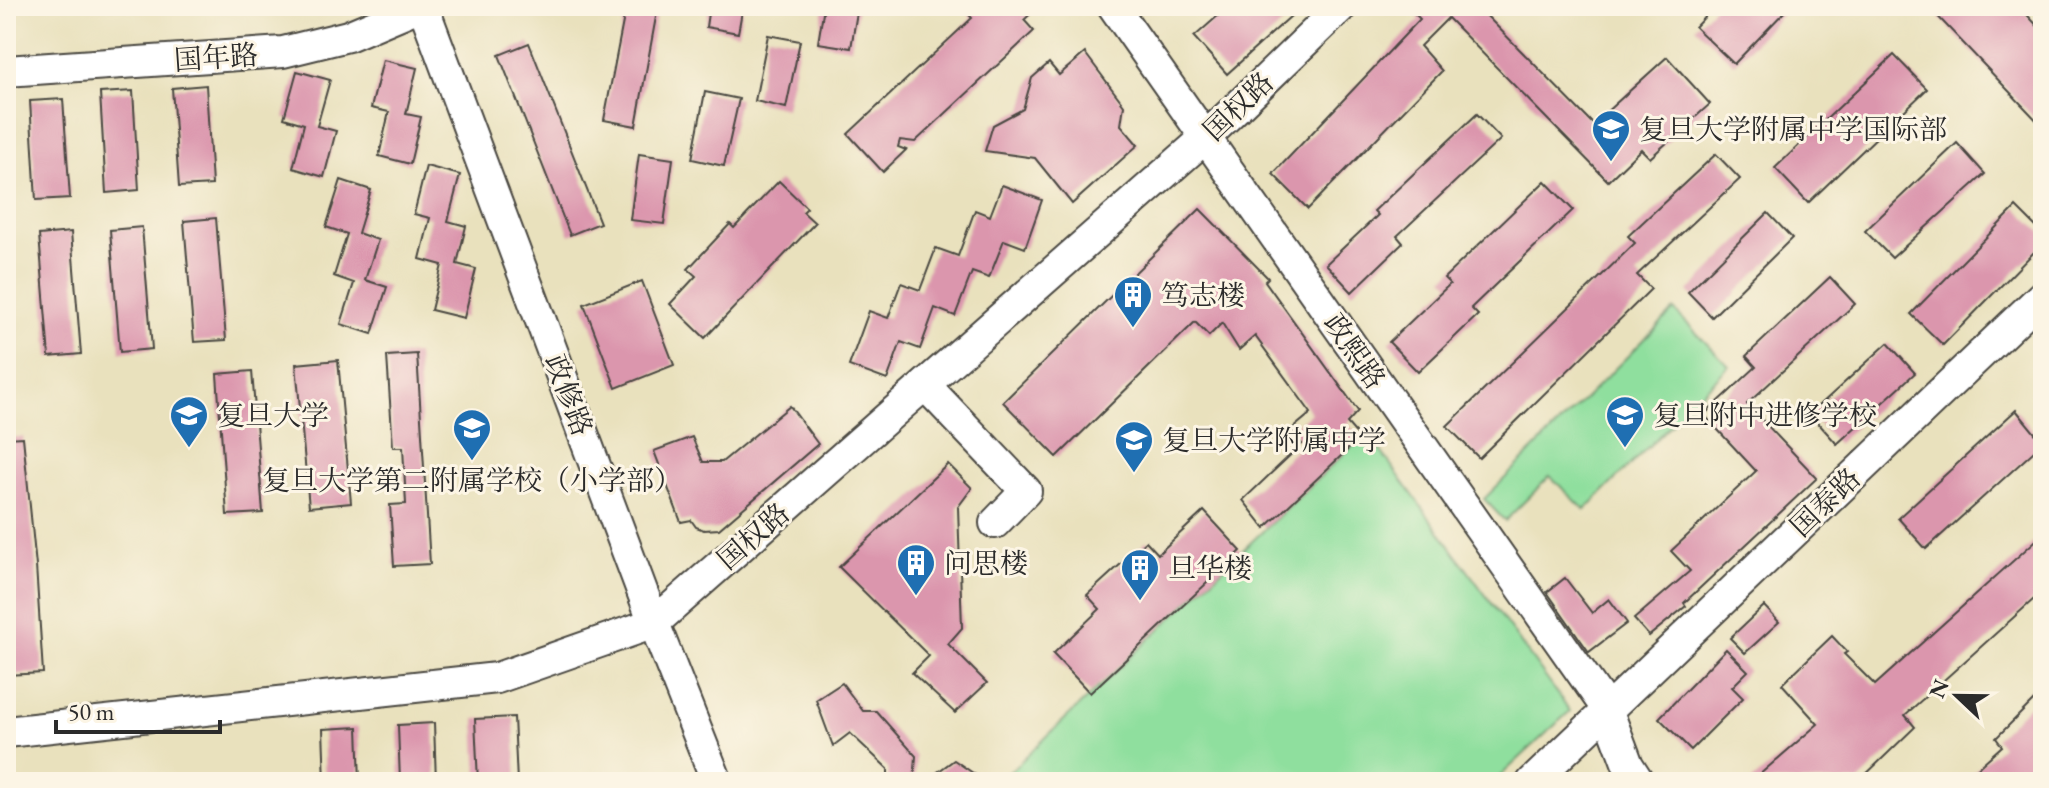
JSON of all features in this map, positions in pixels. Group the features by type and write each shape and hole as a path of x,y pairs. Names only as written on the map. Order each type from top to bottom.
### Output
{"street":[{"name":"国年路","path":"6,71 283,52 348,36 421,6"},
{"name":"政修路","path":"421,6 717,782"},
{"name":"政熙路","path":"1113,6 1607,709 1628,765 1639,782"},
{"name":"国权路","path":"6,732 497,678 654,623 1205,138 1342,6"},
{"name":"国泰路","path":"1532,782 2043,295"},
{"path":"925,385 1026,491 995,523"}],"green space":[{"path":"1674,310 1729,366 1585,510 1550,476 1505,521 1484,499"},
{"path":"1367,432 1570,711 1494,782 999,782"}],"building":[{"path":"626,6 658,6 636,126 604,120"},
{"path":"709,6 743,6 738,33 706,27"},
{"path":"824,6 858,6 851,48 818,43"},
{"path":"961,6 1039,6 1024,20 1034,31 915,142 900,140 898,147 906,150 883,172 848,134 972,18"},
{"path":"1229,6 1302,6 1227,74 1194,37"},
{"path":"1423,6 1477,6 1593,124 1667,57 1710,104 1650,158 1641,149 1608,181 1448,18 1420,46 1442,71 1308,209 1273,174 1420,19 1415,14"},
{"path":"1715,6 1790,6 1734,64 1695,27"},
{"path":"1928,6 2019,6 2043,32 2043,127"},
{"path":"768,35 800,41 786,108 755,101"},
{"path":"529,43 600,223 570,235 499,55"},
{"path":"1085,53 1124,105 1121,125 1138,145 1072,204 1035,158 985,151 993,125 1023,109 1032,78 1049,63 1059,75"},
{"path":"1894,55 1927,89 1808,203 1775,168"},
{"path":"383,60 417,68 406,114 421,117 410,164 379,156 389,112 371,108"},
{"path":"297,71 330,80 317,126 336,131 324,177 293,168 304,124 284,118"},
{"path":"206,85 212,185 179,187 172,88"},
{"path":"133,91 139,190 106,193 100,93"},
{"path":"705,92 739,99 724,166 692,159"},
{"path":"63,99 70,198 36,200 30,101"},
{"path":"1477,114 1501,139 1397,236 1403,243 1352,292 1326,264 1378,215 1374,211"},
{"path":"1957,143 1985,174 1892,258 1865,231"},
{"path":"639,154 673,159 664,224 630,220"},
{"path":"1716,154 1740,179 1637,275 1651,289 1479,458 1447,426 1635,243 1628,236"},
{"path":"426,166 460,175 448,221 466,226 457,264 476,269 464,318 431,310 442,265 420,259 430,218 414,214"},
{"path":"341,180 371,190 358,233 378,240 365,280 387,287 372,334 341,324 354,283 334,276 347,234 326,227"},
{"path":"779,181 807,208 803,212 815,223 705,338 670,304 696,276 688,269 730,224 734,228"},
{"path":"1545,181 1573,210 1471,308 1478,315 1418,372 1389,342 1450,284 1444,278"},
{"path":"1002,185 1042,200 1025,248 1004,240 989,278 972,272 955,316 935,308 920,349 901,342 887,380 849,366 869,311 888,318 901,283 920,290 936,248 958,256 975,210 990,216"},
{"path":"2016,207 2043,234 2043,243 1943,345 1911,314"},
{"name":"笃志楼","path":"1200,209 1268,278 1265,281 1358,411 1347,423 1360,438 1265,528 1243,500 1302,444 1292,429 1311,413 1255,336 1239,350 1222,323 1209,336 1195,322 1057,457 1003,402"},
{"path":"1768,213 1792,238 1712,317 1688,292"},
{"path":"216,218 226,340 194,342 184,221"},
{"path":"142,227 152,349 120,352 110,230"},
{"path":"71,232 81,354 49,357 39,235"},
{"path":"1830,277 1855,304 1747,404 1817,478 1684,603 1686,606 1649,636 1634,619 1690,571 1671,551 1756,471 1704,415 1756,367 1746,356"},
{"path":"642,281 674,365 616,388 584,304"},
{"path":"1888,343 1915,373 1837,444 1810,414"},
{"path":"417,354 430,564 394,566 390,505 406,504 403,447 393,447 387,356"},
{"path":"338,360 351,503 309,507 296,364"},
{"path":"252,371 263,513 227,515 217,374"},
{"path":"790,406 818,444 719,529 704,530 696,527 691,520 681,522 654,451 692,437 703,462 722,462"},
{"path":"2016,410 2043,443 1926,549 1898,518"},
{"path":"23,437 43,673 6,675 6,438"},
{"name":"问思楼","path":"948,464 972,488 958,507 962,628 948,644 987,683 955,713 912,673 929,656 839,567"},
{"name":"旦华楼","path":"1204,511 1241,551 1090,693 1053,654 1100,609 1087,595 1146,541 1158,554"},
{"path":"2043,534 2043,591 1905,715 1915,727 1858,782 1751,782 1818,724 1782,684 1832,636 1847,652 1844,654 1875,685"},
{"path":"1565,578 1592,613 1609,599 1627,623 1589,652 1547,592"},
{"path":"1764,606 1779,622 1745,653 1730,638"},
{"path":"1726,649 1748,671 1732,687 1743,698 1691,750 1659,718"},
{"path":"842,683 863,711 876,711 916,756 914,782 888,782 888,769 850,733 833,746 816,700"},
{"path":"2043,691 2043,782 1962,782 2002,746 1996,738"},
{"path":"514,717 517,782 478,782 475,719"},
{"path":"434,723 436,782 400,782 398,725"},
{"path":"358,727 360,782 325,782 323,729"},
{"path":"954,760 986,782 924,782"}],"place":[{"name":"复旦大学附属中学国际部","path":"1611,163"},
{"name":"笃志楼","path":"1133,329"},
{"name":"复旦大学","path":"189,449"},
{"name":"复旦附中进修学校","path":"1625,449"},
{"name":"复旦大学第二附属学校（小学部）","path":"472,462"},
{"name":"复旦大学附属中学","path":"1134,474"},
{"name":"问思楼","path":"916,597"},
{"name":"旦华楼","path":"1140,602"}]}
